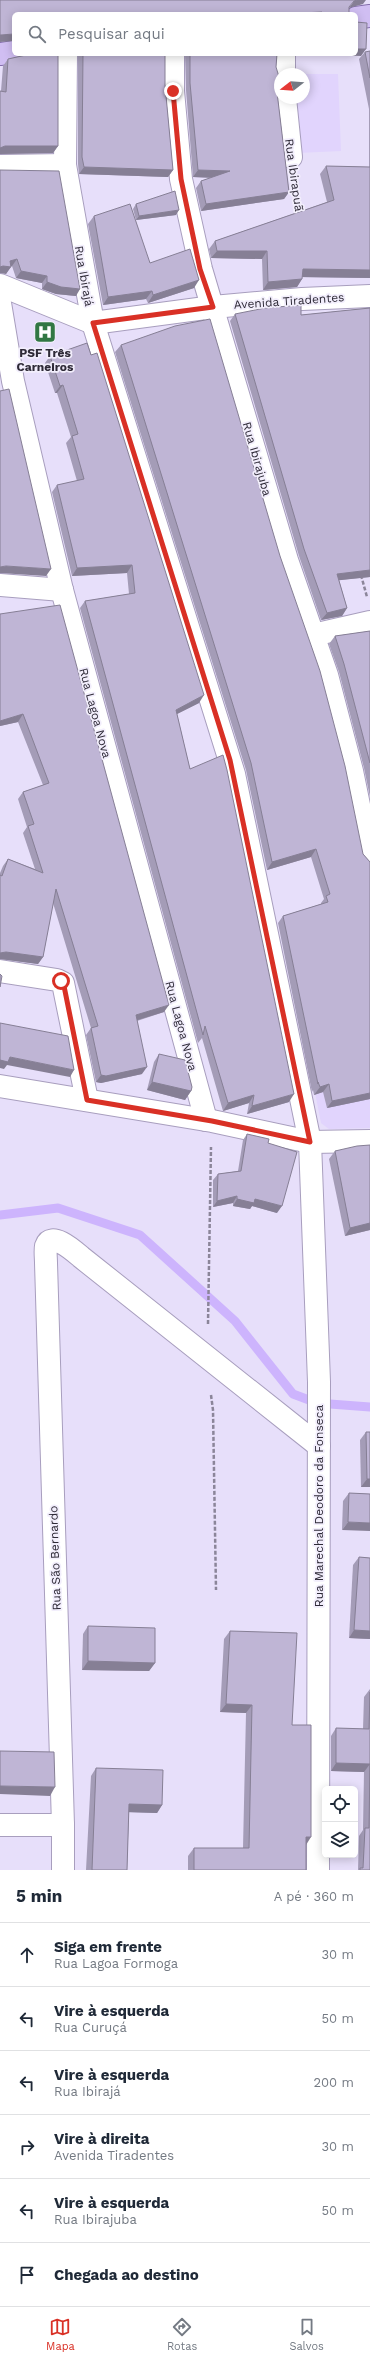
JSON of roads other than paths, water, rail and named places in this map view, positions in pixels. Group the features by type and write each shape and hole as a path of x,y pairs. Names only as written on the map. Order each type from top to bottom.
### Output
{"main road":[{"path":"358,18 370,16"},
{"path":"0,54 12,52"}],"street":[{"name":"Rua Ibirajá","path":"66,56 65,165 93,323 230,760 310,1142"},
{"name":"Rua Ibirajuba","path":"172,56 173,91 181,179 200,269 213,307 278,530 327,675 352,771 370,859"},
{"path":"284,56 284,68"},
{"name":"Rua Ibirapuã","path":"286,104 290,157"},
{"path":"0,166 65,165"},
{"name":"Avenida Tiradentes","path":"0,285 93,323 213,307 302,299 370,296"},
{"name":"Rua Lagoa Nova","path":"0,303 6,382 206,1120"},
{"path":"0,585 62,590"},
{"path":"313,635 369,612"},
{"path":"0,971 61,981 64,986 87,1100"},
{"path":"0,1086 206,1120 310,1142 370,1140"},
{"name":"Rua Marechal Deodoro da Fonseca","path":"310,1142 319,1382 318,1870"},
{"name":"Rua São Bernardo","path":"62,1870 63,1825 46,1246 54,1240 60,1242 81,1257 319,1446"},
{"path":"0,1825 63,1825"}],"waterway":[{"path":"0,1215 58,1208 140,1235 235,1321 293,1394 309,1400"},
{"path":"330,1404 370,1407"}],"place":[{"name":"PSF Três Carneiros","path":"45,332"}]}
